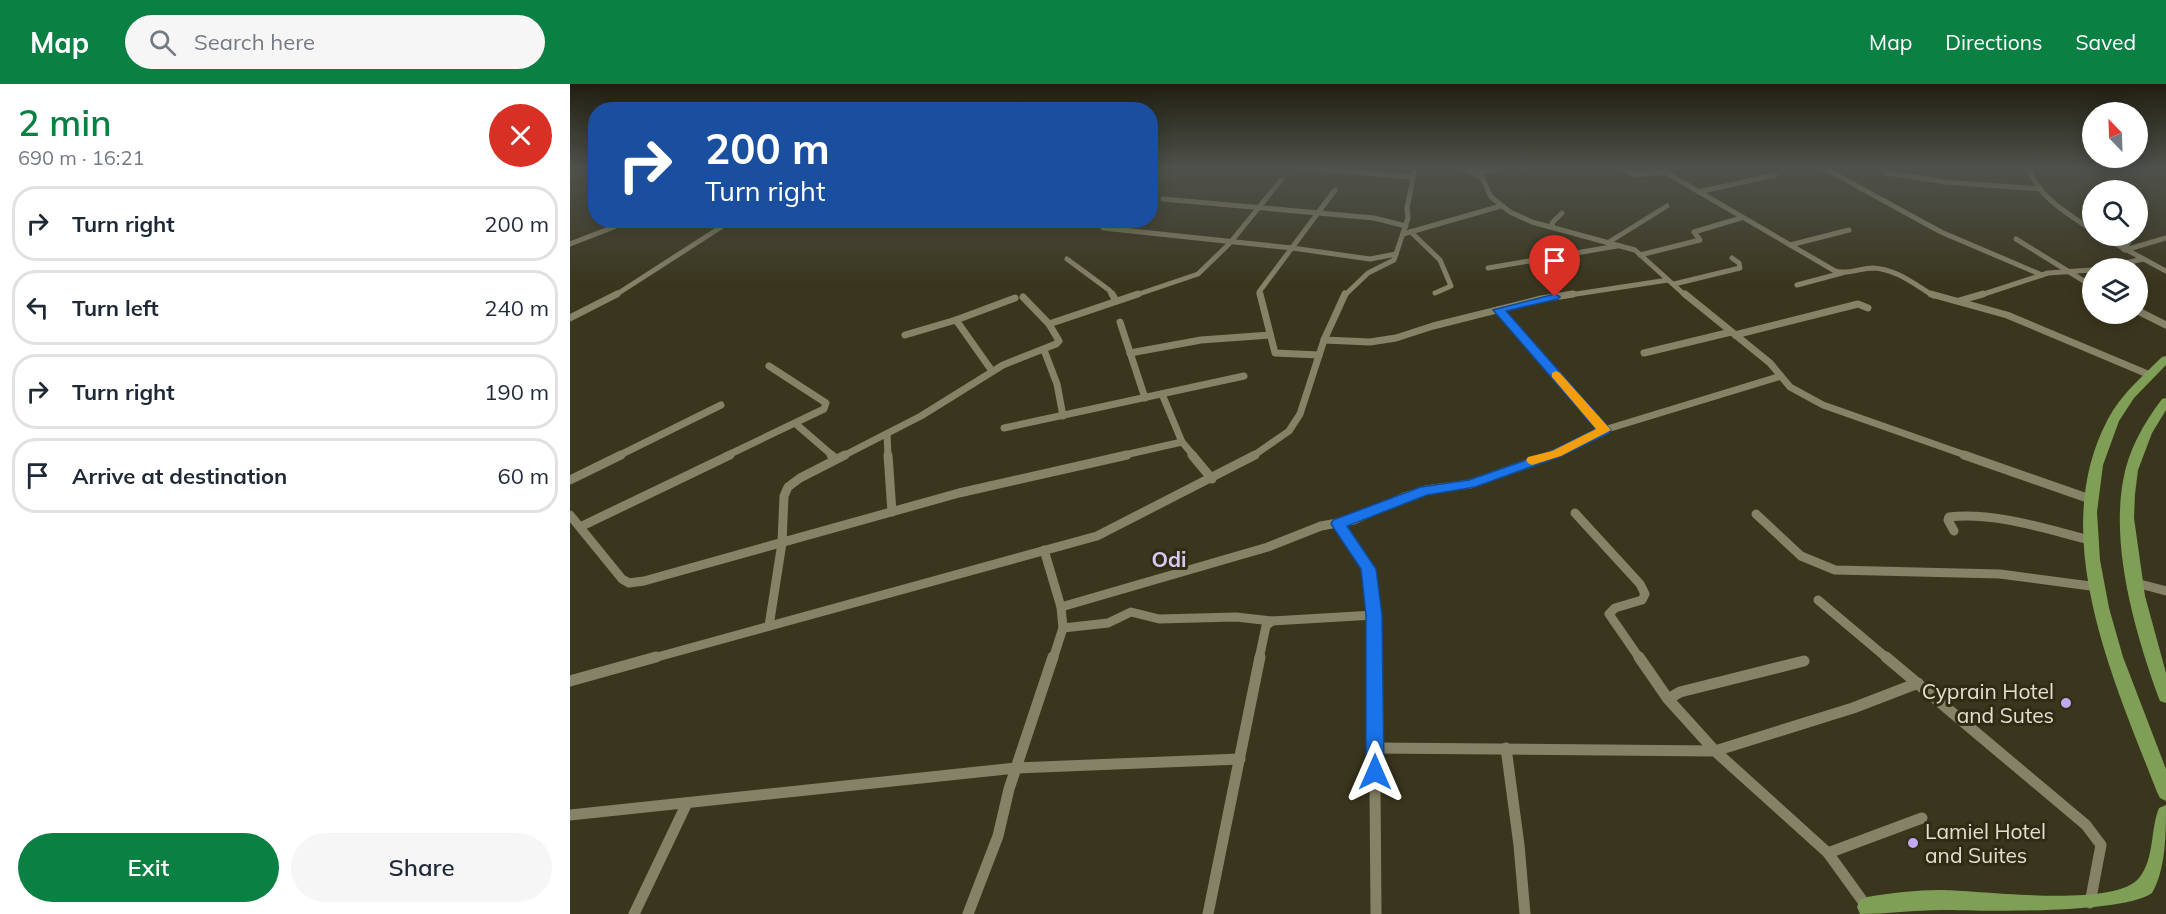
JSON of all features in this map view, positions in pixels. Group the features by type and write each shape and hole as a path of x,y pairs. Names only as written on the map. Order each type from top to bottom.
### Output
{"main road":[{"path":"2166,359 2134,390 2113,421 2094,473 2090,499 2090,540 2103,615 2116,657 2166,792"},
{"path":"2166,402 2147,430 2135,461 2128,493 2129,528 2146,640 2166,696"},
{"path":"1867,907 1896,901 1933,900 2025,906 2115,900 2141,891 2158,862 2166,814"},
{"path":"2025,906 2065,914"}],"street":[{"path":"1256,207 1385,219 1406,230 1440,260 1451,286 1435,293"},
{"path":"1049,324 1198,274 1230,243 1260,207"},
{"path":"1320,355 1275,353 1259,292 1323,207"},
{"path":"571,683 1097,536 1255,455 1289,432 1300,414 1333,318 1351,286 1368,273 1394,260 1406,230 1409,207"},
{"path":"1406,230 1498,207"},
{"path":"1502,207 1532,222 1635,250 1770,363 1804,396 2090,499"},
{"path":"1609,242 1666,207"},
{"path":"1722,207 1842,273"},
{"path":"1898,207 1941,232 2042,275"},
{"path":"2060,207 2082,223"},
{"path":"1553,227 1552,223 1562,213"},
{"path":"1640,255 1700,240 1694,232 1741,218"},
{"path":"570,244 611,228"},
{"path":"570,318 603,303 720,228"},
{"path":"1103,228 1292,248 1370,259 1396,254"},
{"path":"1790,245 1849,230"},
{"path":"2124,249 2166,238"},
{"path":"2016,239 2082,280"},
{"path":"1488,268 1619,245"},
{"path":"2119,246 2141,258"},
{"path":"1324,340 1370,342 1396,338 1433,326 1541,299 1671,282 1740,268 1739,263 1732,258"},
{"path":"1067,259 1109,290 1116,301"},
{"path":"2148,262 2166,271"},
{"path":"1797,285 1872,268 1894,271 1934,296 1984,307 2007,315 2150,375"},
{"path":"1956,302 2042,275 2082,270"},
{"path":"769,626 782,543 784,496 788,486 887,434 964,390 992,371 1044,350 1059,341 1049,324 1023,297"},
{"path":"905,335 956,320 1015,298"},
{"path":"1644,353 1858,304 1868,308"},
{"path":"1498,310 1604,430"},
{"path":"2148,315 2166,325"},
{"path":"956,320 992,371"},
{"path":"1120,322 1145,398"},
{"path":"1130,353 1201,340 1270,335"},
{"path":"1044,350 1057,384 1063,416"},
{"path":"580,527 824,409 826,403 769,366"},
{"path":"1004,428 1244,376"},
{"path":"1061,608 1180,571 1268,547 1321,526 1338,524 1426,490 1470,484 1557,453 1604,430 1781,376"},
{"path":"1162,394 1182,442 1212,479"},
{"path":"570,480 722,405"},
{"path":"796,424 836,459"},
{"path":"887,434 892,512"},
{"path":"570,515 622,579 629,582 644,582 959,493 1182,442"},
{"path":"1575,513 1640,584 1645,594 1642,600 1615,608 1609,614 1668,699 1715,751 1828,853 1867,907"},
{"path":"1756,514 1797,554 1817,567 2029,576 2061,579 2098,587"},
{"path":"1954,531 1949,518 1972,517 2024,524 2090,540"},
{"path":"1338,524 1368,569 1374,615 1376,914"},
{"path":"968,914 998,836 1017,768 1063,628 1061,608 1044,550"},
{"path":"2136,583 2166,591"},
{"path":"1818,600 2086,825 2101,845 2090,903"},
{"path":"1063,628 1117,621 1131,612 1159,619 1236,617 1272,621 1374,615"},
{"path":"1209,914 1266,626 1272,621"},
{"path":"1668,699 1680,692 1804,661"},
{"path":"1375,748 1715,751 1853,708 1918,683"},
{"path":"1506,748 1519,845 1525,914"},
{"path":"570,814 1017,768 1240,759"},
{"path":"634,914 687,802"},
{"path":"1828,853 1922,818"}],"slow traffic":[{"path":"1532,460 1557,453 1604,430 1556,375"}],"place":[{"name":"Cyprain Hotel and Sutes","path":"2066,703"},
{"name":"Lamiel Hotel and Suites","path":"1913,843"}],"district":[{"name":"Odi","path":"1169,559"}],"route":[{"path":"1375,772 1374,615 1368,569 1338,524 1426,490 1470,484 1557,453 1604,430 1498,310 1555,297"}]}
